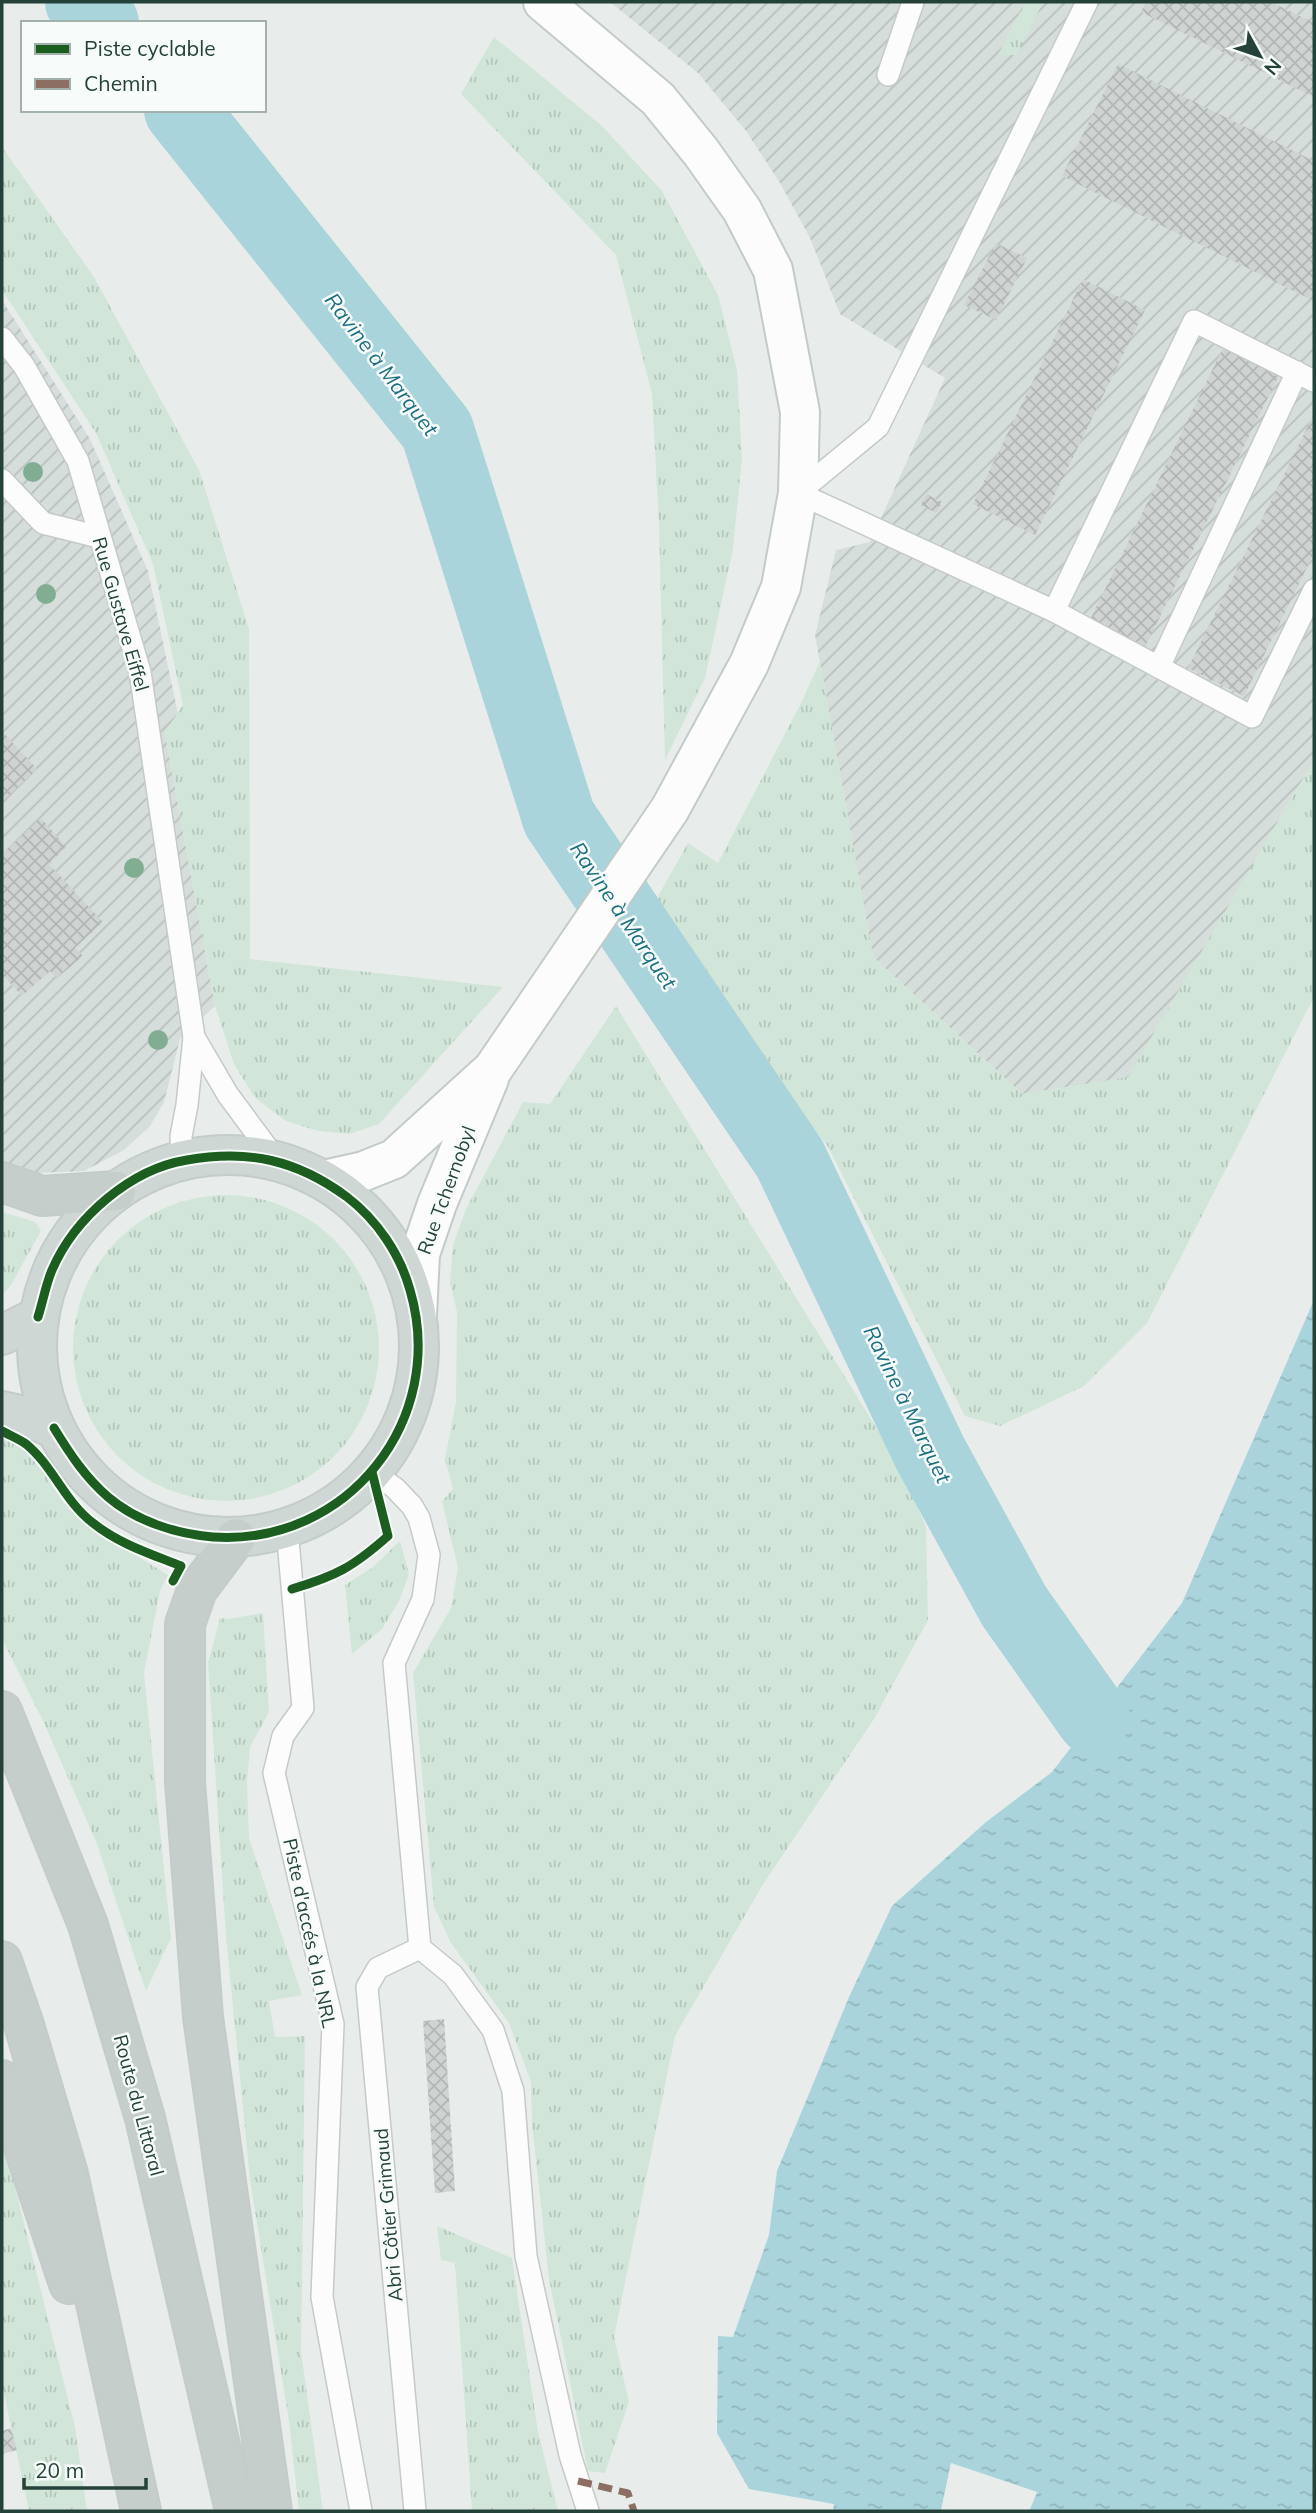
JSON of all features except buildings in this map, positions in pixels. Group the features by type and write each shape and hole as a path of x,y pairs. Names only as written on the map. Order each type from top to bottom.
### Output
{"highway":[{"path":"2,1182 42,1196 116,1191"},
{"path":"236,1538 197,1590 185,1624 185,1782 203,2017 272,2511"},
{"name":"Route du Littoral","path":"2,1711 88,1925 142,2105 235,2511"},
{"path":"2,1961 68,2174 137,2495"},
{"path":"2,2080 137,2495"}],"main road":[{"path":"324,1180 364,1171 394,1159 493,1069 670,809 749,664 781,587 798,493 800,412 773,271 748,222 701,152 658,99 543,2"},
{"name":"Rue Tchernobyl","path":"417,1315 420,1254 437,1204 493,1069"},
{"path":"214,1155 246,1155 277,1161 324,1180 358,1205 386,1237 405,1274 417,1315 418,1371 402,1425 372,1472 334,1506 287,1529 236,1538 191,1535 148,1522 109,1498 77,1466 54,1428 37,1374 38,1317 53,1269 66,1246 79,1226 116,1191 147,1173 182,1161 214,1155"},
{"path":"2,1335 38,1317"},
{"path":"2,1411 54,1428"}],"lane":[{"path":"888,75 912,2"},
{"path":"1087,2 877,427 798,493 1054,611 1252,717 1314,590"},
{"path":"1054,611 1194,321 1306,376 1159,667"},
{"name":"Rue Gustave Eiffel","path":"2,338 24,366 78,461 140,672 194,1037 181,1136 182,1161"},
{"path":"2,480 43,523 99,537"},
{"name":"Rue Gustave Eiffel","path":"194,1037 228,1096 277,1161"},
{"path":"372,1472 395,1488 412,1506 419,1518 429,1555 423,1599 394,1663 419,1948 453,1975 493,2031 513,2091 526,2256 570,2455 588,2511"},
{"name":"Piste d'accés à la NRL","path":"287,1529 303,1708 283,1736 274,1773 333,2024 323,2297 361,2511"},
{"name":"Abri Côtier Grimaud","path":"415,2511 367,1987 378,1968 419,1948"}],"shaded area":[{"path":"610,2 1314,2 1314,760 1128,1078 1022,1094 873,957 815,635 836,550 870,542 945,378 840,314 810,238 780,183 746,131 698,73"},
{"path":"2,300 90,439 148,571 178,714 165,733 215,1006 180,1039 164,1102 150,1126 124,1150 84,1171 38,1173 2,1164"}],"green space":[{"path":"1025,2 1043,2 1017,55 998,55"},
{"path":"494,37 601,125 662,191 718,295 737,370 742,458 733,549 705,678 665,760 659,525 652,394 616,255 461,94"},
{"path":"2,147 94,277 199,470 249,629 250,959 503,987 379,1124 349,1134 318,1131 286,1121 255,1098 234,1064 215,1006 165,732 183,705 153,564 96,433 2,290"},
{"path":"820,661 873,957 1022,1094 1128,1077 1314,760 1314,997 1147,1323 1084,1386 1000,1426 965,1416 828,1147 648,914 688,843 718,863"},
{"path":"616,1006 900,1466 926,1527 928,1620 874,1719 762,1886 675,2036 614,2337 629,2402 605,2473 588,2471 549,2279 532,2124 531,2082 509,2023 451,1943 434,1907 413,1673 451,1608 458,1568 442,1501 453,1489 445,1459 456,1402 457,1312 450,1282 453,1245 466,1209 523,1102 550,1104"},
{"path":"226,1195 256,1198 285,1206 311,1221 334,1240 353,1263 368,1289 376,1318 379,1348 376,1378 368,1407 353,1433 334,1456 311,1475 285,1490 256,1498 226,1501 196,1498 167,1490 141,1475 118,1456 99,1433 84,1407 76,1378 73,1348 76,1318 84,1289 99,1263 118,1240 141,1221 167,1206 196,1198"},
{"path":"2,1212 35,1222 41,1231 11,1285 2,1295"},
{"path":"2,1436 25,1450 42,1467 62,1501 91,1528 168,1575 160,1591 144,1673 171,1938 146,1991 97,1844 44,1723 2,1639"},
{"path":"400,1541 409,1574 399,1601 382,1629 352,1654 345,1585 373,1567"},
{"path":"263,1613 269,1712 250,1747 247,1782 249,1838 302,1995 269,2001 275,2037 305,2036 301,2351 323,2511 299,2511 289,2421 250,2180 226,1936 208,1663 220,1618"},
{"path":"2,2147 13,2179 75,2427 87,2511 29,2511 2,2384"},
{"path":"437,2226 512,2258 538,2432 558,2511 472,2511 455,2263 441,2260"}],"water":[{"path":"1314,1300 1314,2511 1029,2511 1037,2492 951,2464 941,2511 833,2511 834,2504 749,2489 717,2433 718,2336 733,2337 769,2235 777,2171 849,1997 892,1906 986,1822 1052,1772 1182,1603"}],"pier":[{"path":"951,2463 1037,2492 1029,2511 1026,2511 1033,2494 953,2468 945,2511 941,2511"}],"waterway":[{"name":"Ravine à Marquet","path":"82,2 100,21"},
{"name":"Ravine à Marquet","path":"183,112 437,430 559,818 790,1159 930,1453 1014,1606 1093,1718"}],"marked path":[{"path":"578,2481 628,2493 634,2511"}],"cycle path":[{"path":"38,1317 50,1275 62,1250 90,1214 107,1198 166,1165 209,1157 251,1157 271,1160 309,1174 347,1197 368,1216 394,1251 406,1277 418,1338 414,1384 400,1427 376,1465 345,1497 306,1520 262,1534 213,1537 199,1535 157,1525 131,1513 108,1497 92,1481 54,1428"},
{"path":"2,1431 23,1442 35,1453 75,1505 93,1523 124,1543 181,1566 173,1581"},
{"path":"292,1589 321,1580 343,1569 388,1536 372,1472"}]}
